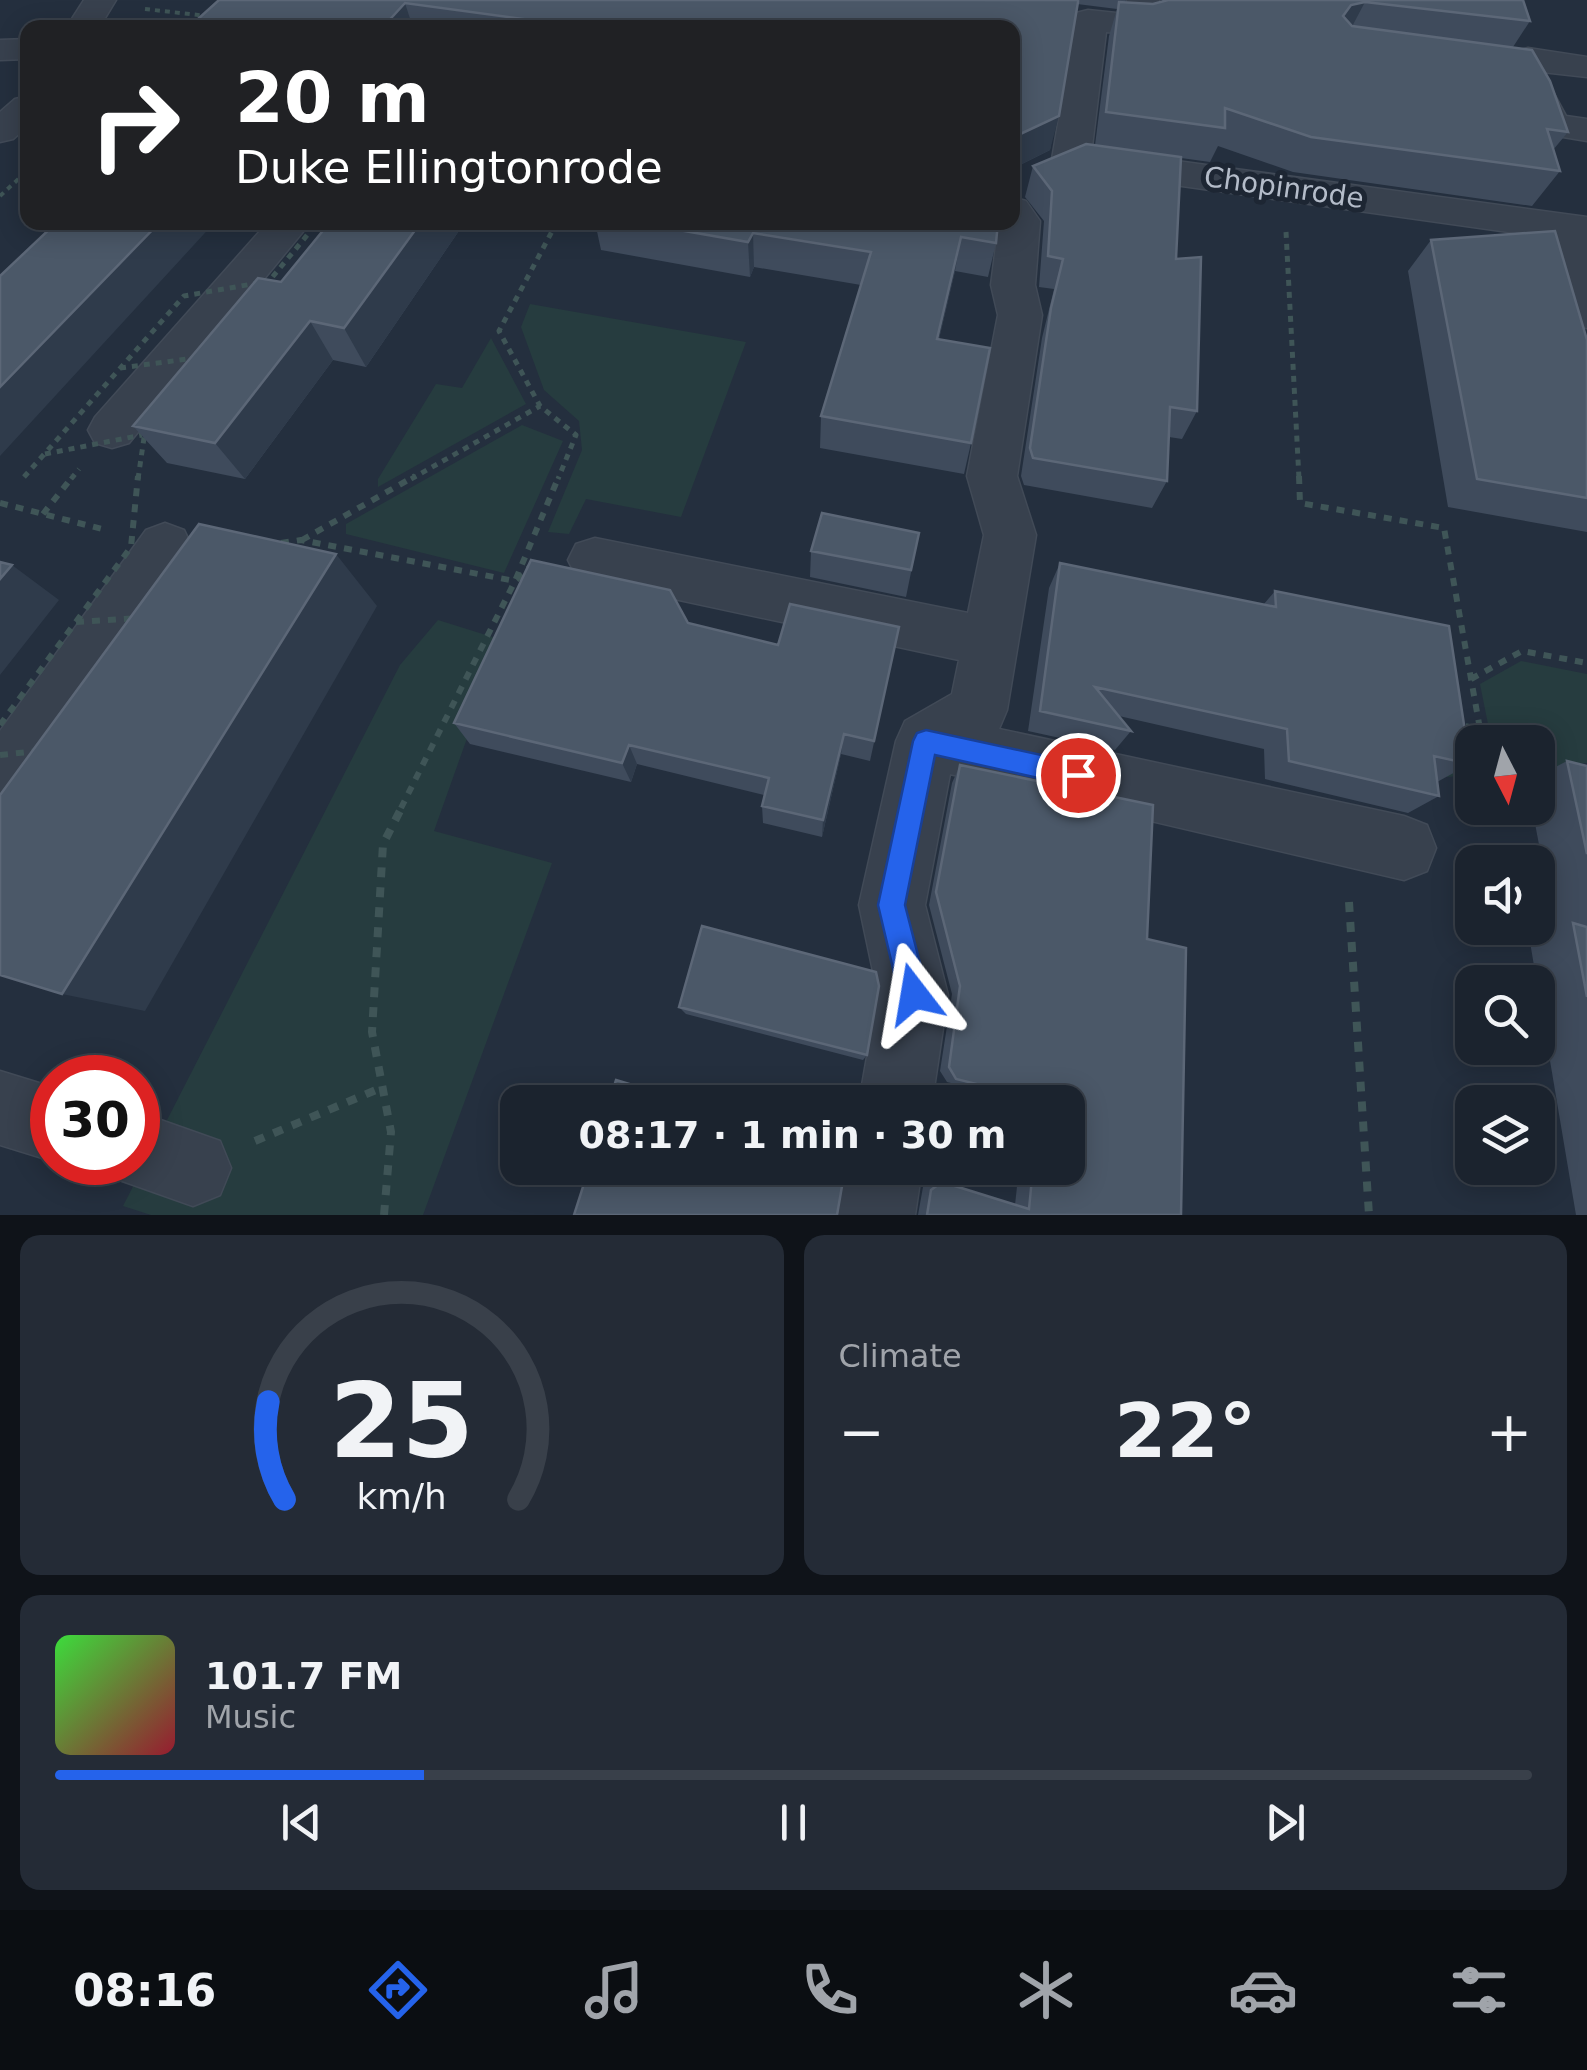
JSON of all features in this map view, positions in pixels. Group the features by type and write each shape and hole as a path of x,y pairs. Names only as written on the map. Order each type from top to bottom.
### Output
{"street":[{"path":"1049,15 1142,26 1143,0"},
{"path":"1020,221 1090,36 1088,20"},
{"path":"1587,66 1528,58 1524,72 1552,125 1587,130"},
{"path":"1485,67 1524,72"},
{"path":"0,131 20,114"},
{"name":"Chopinrode","path":"1033,182 1284,186 1573,228 1587,312"},
{"path":"135,429 285,230"},
{"path":"898,1085 914,994 892,905 926,741 978,710 1010,535 992,476 1020,315 1012,284 1019,230"},
{"path":"20,766 166,545"},
{"path":"595,560 990,642"},
{"path":"926,741 1404,848"},
{"path":"0,1108 30,1117"},
{"path":"876,1215 881,1185"}],"path":[{"path":"91,13 126,6 218,17"},
{"path":"0,196 20,179"},
{"path":"1284,186 1300,503 1444,528 1480,729 1449,722"},
{"path":"257,296 311,230"},
{"path":"384,1215 391,1132 372,1032 382,844 516,581 576,435 540,406 499,331 554,230"},
{"path":"24,477 184,296 269,281"},
{"path":"120,368 206,356 196,370"},
{"path":"302,540 540,406"},
{"path":"0,725 131,547 135,429 44,454"},
{"path":"271,545 302,540 516,581"},
{"path":"516,581 534,562 595,560"},
{"path":"76,622 154,617"},
{"path":"1471,679 1522,652 1587,663"},
{"path":"0,755 20,766"},
{"path":"1345,834 1369,1215"},
{"path":"165,1159 382,1087"}],"green space":[{"path":"530,304 746,342 681,517 586,499 569,534 548,532 582,450 579,421 544,390 521,327"},
{"path":"491,338 526,404 378,487 378,479 436,384 462,388"},
{"path":"522,425 563,441 504,573 346,534 346,524"},
{"path":"438,620 502,640 434,831 552,863 423,1215 151,1215 123,1206 134,1185 160,1185 160,1134 400,665"},
{"path":"1521,661 1587,674 1587,763 1555,766 1555,725 1488,725 1480,684"},
{"path":"1439,733 1455,735 1455,776 1447,777"}],"building":[{"path":"219,0 1078,0 1059,116 1020,134 1020,20 531,20 405,3 389,20 197,20"},
{"path":"1168,0 1523,0 1530,21 1365,2 1351,5 1343,16 1352,26 1532,50 1550,81 1568,132 1547,129 1560,171 1311,137 1225,108 1225,128 1106,112 1119,2 1153,4"},
{"path":"1086,144 1181,157 1176,259 1201,257 1197,411 1170,407 1167,481 1033,458 1030,448 1051,308 1063,259 1048,256 1052,191 1033,166"},
{"path":"49,230 152,230 0,387 0,276"},
{"path":"323,230 415,230 344,328 310,321 215,443 133,426 258,278 281,282"},
{"path":"679,230 997,230 996,243 961,237 937,339 990,348 971,443 821,416 871,252 753,233 748,242"},
{"path":"1555,231 1587,340 1587,498 1477,479 1431,240"},
{"path":"822,513 919,533 911,570 811,551"},
{"path":"199,524 336,554 62,994 0,975 0,795"},
{"path":"531,560 670,590 688,623 778,645 790,604 899,627 874,741 844,734 823,820 762,806 769,778 629,745 622,763 454,723"},
{"path":"0,562 12,565 0,579"},
{"path":"1060,563 1276,607 1275,591 1449,626 1464,725 1455,725 1455,761 1434,756 1439,796 1289,761 1287,729 1095,687 1131,731 1040,711"},
{"path":"1567,761 1587,766 1587,854"},
{"path":"960,765 1153,805 1147,939 1186,948 1181,1215 927,1215 931,1190 938,1185 952,1185 1029,1209 1031,1185 1085,1185 1085,1085 980,1085 956,1079 949,1067 960,986 936,892"},
{"path":"1573,923 1587,927 1587,997"},
{"path":"702,926 876,972 879,986 867,1055 679,1007"},
{"path":"584,1185 842,1185 837,1215 574,1215"}],"route":[{"path":"914,994 892,905 926,741 1078,775"}]}
